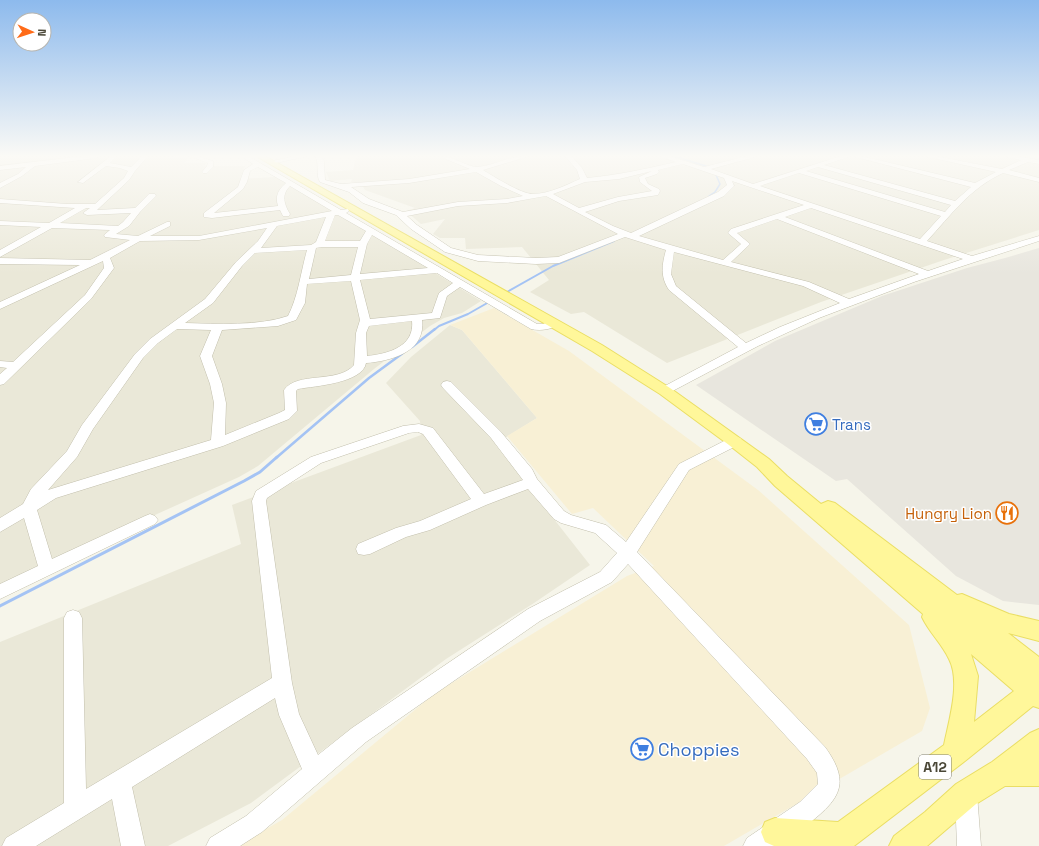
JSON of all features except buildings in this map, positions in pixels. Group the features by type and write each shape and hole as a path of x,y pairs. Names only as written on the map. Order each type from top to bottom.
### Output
{"main road":[{"path":"332,195 554,323 666,391 763,463 800,486 930,587 1038,686"},
{"path":"763,463 780,481 906,587 1038,686"},
{"path":"906,587 941,626 954,645 966,675 956,752"},
{"path":"930,587 992,617 1014,626 1039,632"},
{"name":"A12","path":"835,842 956,752 1038,686"},
{"name":"A12","path":"904,846 935,822 966,794 1002,772 1039,742"},
{"path":"1002,772 1039,772"},
{"path":"765,839 835,842"}],"street":[{"path":"0,254 73,214 97,206 109,195"},
{"path":"233,195 207,215 212,216 282,208"},
{"path":"279,195 282,208 290,221"},
{"path":"312,195 535,327 544,327 554,323"},
{"path":"359,195 366,201 401,215 414,227 448,250 478,258 536,261 559,260 629,235 718,195"},
{"path":"401,215 458,204 491,203 539,195"},
{"path":"550,195 629,235 698,257 806,284 849,302"},
{"path":"580,211 618,199 637,195"},
{"path":"782,195 971,259"},
{"path":"881,195 947,215"},
{"path":"927,195 957,204"},
{"path":"922,242 966,195"},
{"path":"152,196 137,210 126,224 108,235 140,239 199,238 331,215 354,209"},
{"path":"0,201 87,210 137,210"},
{"path":"725,263 746,244 732,233 734,231 812,205"},
{"path":"174,326 218,327 290,320 294,316 300,303 303,282 316,246 331,215"},
{"path":"779,217 928,274"},
{"path":"0,223 118,228"},
{"path":"0,306 94,263 167,224"},
{"path":"47,570 29,507 36,493 72,454 87,428 139,356 154,341 209,301 230,274 261,243 274,224"},
{"path":"0,526 51,494 218,443 290,413 292,408 290,390 294,386 340,378 358,369 361,360 361,333 364,317 355,277 363,244 371,230"},
{"path":"666,391 785,329 849,302 971,259 1039,238"},
{"path":"252,251 363,244"},
{"path":"671,249 666,266 668,283 672,288 746,348"},
{"path":"424,261 448,250"},
{"path":"954,253 962,259 960,264"},
{"path":"0,381 90,295 109,268 105,257"},
{"path":"0,261 94,263"},
{"path":"303,282 439,270"},
{"path":"364,323 437,315 442,295 460,282"},
{"path":"361,360 378,358 407,347 417,334 418,318"},
{"path":"218,327 206,356 216,384 220,403 218,443"},
{"path":"0,364 16,366"},
{"path":"447,385 496,435 532,482 562,517 600,529 628,553 823,761 829,778 829,787 824,795 765,839"},
{"path":"315,773 289,715 282,683 259,501 261,494 316,460 408,429 419,428 428,431 481,501"},
{"path":"218,846 254,824 359,734 534,615 606,577 628,553 684,467 735,441"},
{"path":"364,549 407,530 424,526 481,501 532,482"},
{"path":"0,592 150,520"},
{"path":"73,618 75,808"},
{"path":"14,846 282,683"},
{"path":"120,781 133,846"},
{"path":"966,794 969,846"}],"shaded area":[{"path":"0,195 307,195 481,301 462,313 444,318 430,326 374,369 258,466 239,477 0,585"},
{"path":"380,195 1039,195 1039,230 944,260 821,302 667,363 584,312 571,314 530,292 549,280 522,247 466,249 465,238 440,238 433,234 445,219 421,224 406,211 415,208"},
{"path":"1039,248 1039,605 1003,601 956,576 847,479 836,481 696,385 775,341 882,296 967,268"},
{"path":"494,308 569,351 758,490 909,625 930,708 922,731 724,846 236,846 282,820 434,694 627,576 654,566 593,508 572,514 507,436 537,418 462,330 450,325"},
{"path":"450,325 462,330 537,418 495,444 590,565 534,603 446,659 251,803 168,846 0,846 0,642 241,544 232,505 421,435 420,421 386,383 411,357"}],"waterway":[{"path":"507,292 553,266 614,241"},
{"path":"434,330 439,326 468,314 489,302"},
{"path":"412,347 435,329"},
{"path":"276,458 369,378 403,353"},
{"path":"0,606 244,481 260,472 277,457"}],"place":[{"name":"Trans","path":"816,424"},
{"name":"Hungry Lion","path":"1007,513"},
{"name":"Choppies","path":"642,749"}]}
